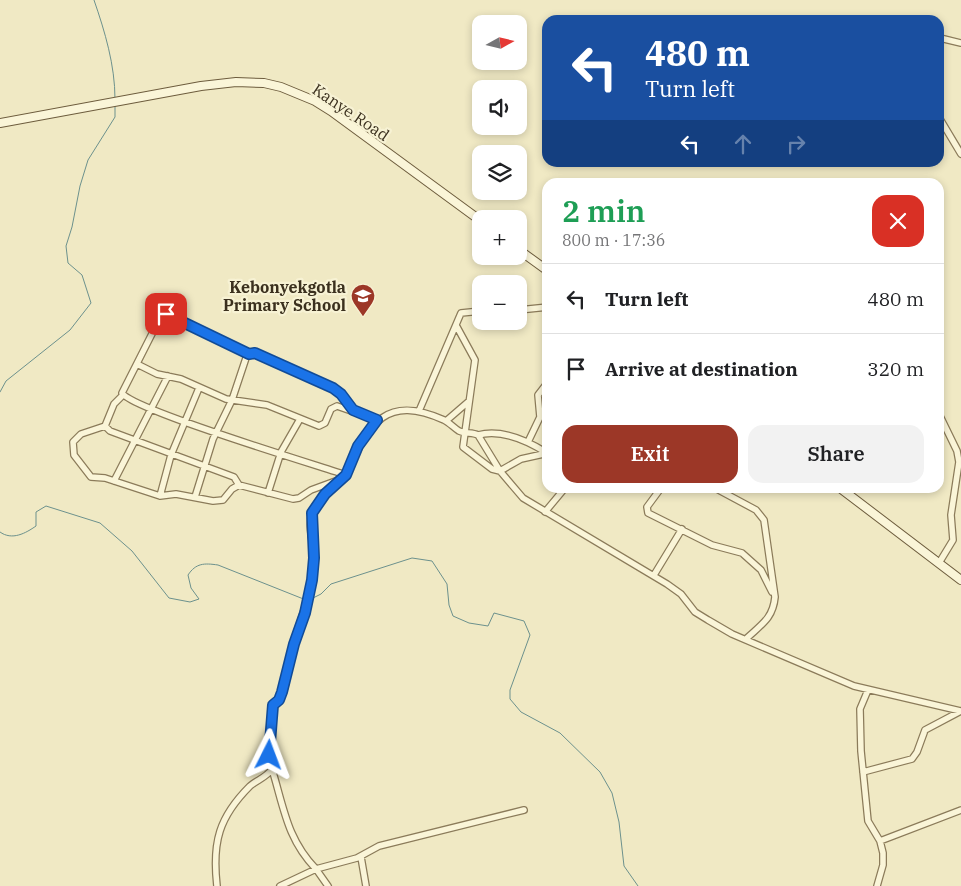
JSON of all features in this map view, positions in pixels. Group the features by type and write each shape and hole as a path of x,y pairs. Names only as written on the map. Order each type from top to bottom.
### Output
{"main road":[{"name":"Kanye Road","path":"0,123 236,82 250,82 281,87 315,101 331,111 472,214"},
{"path":"527,256 542,267"},
{"path":"847,493 961,580"}],"street":[{"path":"944,39 961,43"},
{"path":"944,126 961,154"},
{"path":"527,309 542,308"},
{"path":"419,411 463,312 472,312"},
{"path":"344,477 281,452 184,422 132,402 124,396 122,390 160,318 166,314 249,354 255,353 336,389 353,410"},
{"path":"457,327 475,360 462,444 465,449 492,469 500,471 521,459 542,454"},
{"path":"195,497 217,431 232,400 249,354"},
{"path":"137,364 156,374 181,379 232,400 267,404 321,426 332,408 338,406 377,420"},
{"path":"114,481 168,376"},
{"path":"160,496 171,455 199,388"},
{"path":"528,442 540,417 538,395 542,390"},
{"path":"124,396 114,404 105,426 79,436 73,442 72,452 90,476 114,481 160,496 176,494 221,501 232,488 239,485 284,498 297,499 344,477"},
{"path":"446,421 468,402"},
{"path":"328,886 304,857 293,840 272,769 268,744 273,705 279,700 282,692 294,644 305,613 312,580 314,558 310,518 318,501 344,477 358,446 377,420 390,414 419,411 446,421 464,432 478,435 488,433 501,434 528,442 542,450"},
{"path":"268,493 281,452 300,419"},
{"path":"938,563 953,540 951,515 959,462 957,451 944,424"},
{"path":"105,426 110,431 234,477 239,485"},
{"path":"478,435 500,471 523,498 654,575 681,594 695,612 732,634 747,638 868,690 961,711"},
{"path":"314,491 325,494"},
{"path":"314,491 318,501"},
{"path":"545,512 561,493"},
{"path":"657,493 646,511 712,545 742,553 761,570 775,597"},
{"path":"724,493 762,515 775,597 774,610 747,638"},
{"path":"654,575 682,529"},
{"path":"868,690 861,704 859,716 868,821 880,841 883,865 877,886"},
{"path":"863,772 912,759 917,752 925,730 961,711"},
{"path":"217,886 216,845 221,824 236,800 272,769"},
{"path":"280,886 316,870 361,857 379,846 524,810"},
{"path":"880,841 961,810"},
{"path":"361,857 366,886"}],"waterway":[{"path":"94,0 109,49 115,86 115,99"},
{"path":"0,392 6,381 70,330 91,303 82,275 68,263 66,246 88,160 115,117 115,105"},
{"path":"0,532 5,535 14,536 28,531 36,526 36,512 46,506 100,523 132,551 169,598 190,602 199,599 191,588 188,575 197,566 209,564 218,565 306,600"},
{"path":"309,600 321,594 331,584 412,558 432,561 447,584 449,605 453,616 469,623 488,626 494,613 524,621 530,635 510,690 510,699 521,712 560,733 600,772 612,793 619,822 624,866 638,886"}],"place":[{"name":"Kebonyekgotla Primary School","path":"363,317"}],"route":[{"path":"166,314 223,342 247,351 249,354 253,352 336,389 353,410 377,420 358,446 346,475 325,494 314,508 310,518 314,547 312,580 305,613 290,658 285,683 279,700 273,705 268,744 269,755"}]}
